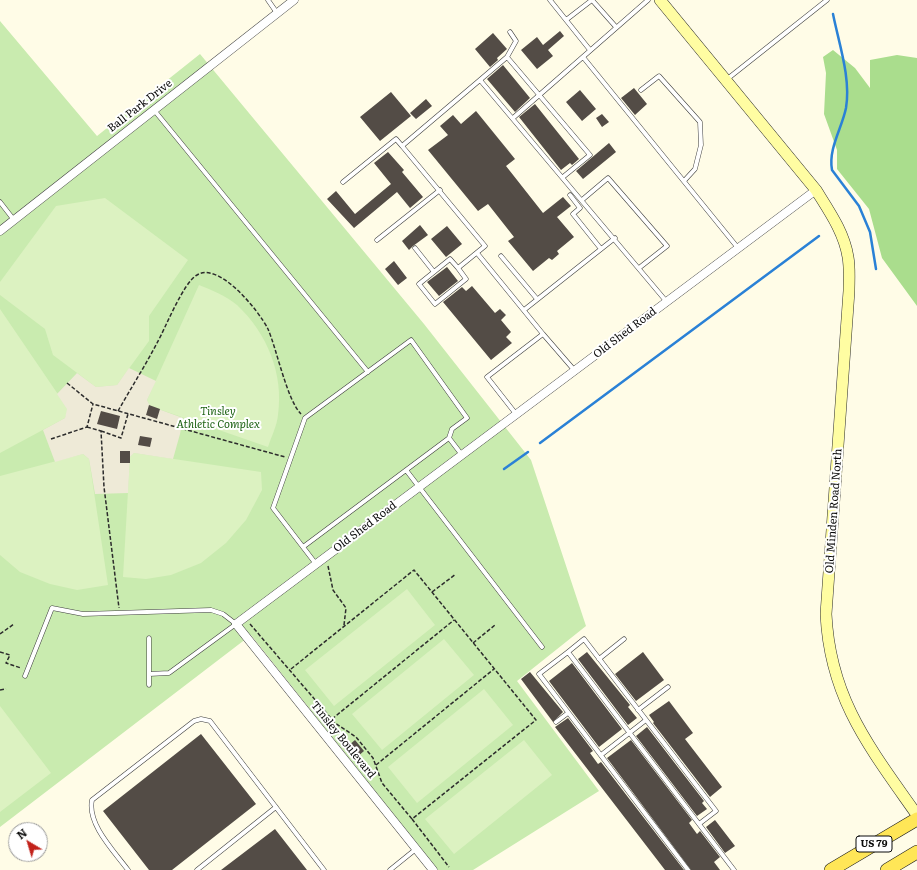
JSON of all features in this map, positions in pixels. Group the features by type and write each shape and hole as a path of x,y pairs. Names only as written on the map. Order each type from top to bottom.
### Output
{"main road":[{"name":"US 79","path":"831,870 917,819"},
{"name":"US 79","path":"887,870 917,852"}],"street":[{"name":"Ball Park Drive","path":"0,231 294,0"},
{"path":"660,0 816,190"},
{"name":"Old Shed Road","path":"236,624 816,190"},
{"name":"Old Minden Road North","path":"816,190 835,221 845,242 848,258 849,291 826,614 830,654 842,695 857,727 917,815"},
{"name":"Tinsley Boulevard","path":"236,624 433,870"}],"lane":[{"path":"268,0 277,13"},
{"path":"550,0 590,50"},
{"path":"566,20 592,0 616,27"},
{"path":"513,118 648,0"},
{"path":"726,81 827,0"},
{"path":"402,146 507,57 516,41 510,32"},
{"path":"507,57 590,154 563,177"},
{"path":"583,57 738,248"},
{"path":"641,90 659,76 700,122 701,146 695,169 684,181"},
{"path":"480,80 615,238 666,301"},
{"path":"154,110 368,372"},
{"path":"343,182 396,139 440,190 485,246 458,268"},
{"path":"582,200 608,178 667,246 639,268"},
{"path":"377,240 440,190"},
{"path":"570,195 580,208 573,214 601,249"},
{"path":"0,202 14,220"},
{"path":"524,310 615,238"},
{"path":"415,248 434,272"},
{"path":"476,253 574,371"},
{"path":"501,256 538,299"},
{"path":"450,259 458,268 466,279 435,304 419,284 450,259"},
{"path":"516,414 487,377 543,334"},
{"path":"303,547 449,438 452,429 467,418 411,340 305,418 273,508 316,564"},
{"path":"449,438 462,455"},
{"path":"406,470 542,648"},
{"path":"25,676 52,608 83,614 211,610 223,614 236,624 169,673 149,674"},
{"path":"149,638 149,685"},
{"path":"688,870 539,674 584,639 716,811 699,824"},
{"path":"599,659 624,639"},
{"path":"568,652 734,870"},
{"path":"638,710 668,687"},
{"path":"556,722 568,713"},
{"path":"128,870 95,823 90,808 92,800 196,720 206,720 210,722 324,870"},
{"path":"601,755 646,720"},
{"path":"197,870 276,807"},
{"path":"390,870 416,849"}],"path":[{"path":"118,411 157,344 184,289 195,276 204,272 212,272 226,281 256,310 268,330 296,407 305,418"},
{"path":"67,383 93,404 291,459"},
{"path":"87,427 93,404"},
{"path":"51,439 87,427 121,438 128,414"},
{"path":"101,431 104,487 120,614"},
{"path":"324,558 327,563 333,590 346,608 344,625"},
{"path":"291,669 414,570 536,720 412,819"},
{"path":"432,592 456,574"},
{"path":"245,618 291,669 332,719 356,737 376,765 382,783 449,866"},
{"path":"332,719 454,620"},
{"path":"0,634 14,624"},
{"path":"473,643 495,626"},
{"path":"0,652 10,655 6,663 27,670"},
{"path":"376,765 494,669"},
{"path":"0,690 6,689"}],"green space":[{"name":"Tinsley Athletic Complex","path":"0,21 97,136 200,54 424,324 531,460 586,626 517,681 599,791 473,870 438,870 251,635 0,827"},
{"path":"833,50 855,68 870,88 870,60 897,55 917,58 917,306 882,258 869,209 837,169 837,150 824,114 826,73 823,57"},
{"path":"105,198 188,260 149,316 149,341 117,385 96,387 53,355 45,329 0,295 0,282 56,206"},
{"path":"199,285 224,296 237,305 257,328 271,355 276,370 279,400 278,415 268,447 150,406 147,400"},
{"path":"0,309 68,409 65,418 0,453"},
{"path":"134,453 261,472 262,490 246,520 226,543 201,563 171,575 146,579 123,577 130,457"},
{"path":"83,454 89,459 108,585 77,590 50,584 20,572 0,555 0,476"},
{"path":"407,589 435,625 334,706 305,670"},
{"path":"444,639 474,675 382,750 352,714"},
{"path":"484,689 513,725 417,803 388,767"},
{"path":"0,706 51,773 0,812"},
{"path":"524,740 552,775 454,854 425,819"}],"shaded area":[{"path":"129,368 156,381 147,400 150,406 183,418 180,434 173,459 134,453 130,457 128,493 95,494 89,459 83,454 55,462 43,430 65,418 67,409 57,394 77,373 96,387 117,385"}],"building":[{"path":"560,31 564,36 548,50 553,56 537,69 521,50 537,37 543,45"},
{"path":"493,33 507,49 490,67 475,49"},
{"path":"503,65 530,98 515,112 487,79"},
{"path":"634,88 647,104 635,115 621,98"},
{"path":"580,90 596,109 582,121 566,102"},
{"path":"391,92 411,116 380,141 360,117"},
{"path":"426,99 432,106 416,119 410,113"},
{"path":"535,104 579,159 572,165 570,163 561,170 519,117"},
{"path":"476,111 515,159 506,166 543,213 563,197 571,206 557,217 574,237 557,251 559,254 552,260 549,258 533,271 508,241 514,237 488,204 478,211 428,150 448,135 440,126 453,115 461,124"},
{"path":"602,114 609,122 602,127 596,118"},
{"path":"609,143 616,152 583,179 576,171"},
{"path":"388,152 404,170 402,172 423,197 410,208 397,192 354,228 327,199 336,191 355,214 391,184 374,163"},
{"path":"420,225 428,235 409,250 402,241"},
{"path":"447,226 462,244 446,257 431,239"},
{"path":"394,261 407,278 398,285 385,269"},
{"path":"447,267 458,281 439,296 427,282"},
{"path":"472,286 495,313 500,309 506,315 501,320 511,332 506,337 512,343 491,360 443,302 462,287 466,291"},
{"path":"149,405 160,409 157,419 146,415"},
{"path":"101,411 120,416 117,429 97,424"},
{"path":"140,436 152,438 150,447 138,445"},
{"path":"120,451 130,451 130,463 120,463"},
{"path":"587,652 630,705 628,707 637,718 628,725 578,659"},
{"path":"643,652 664,680 636,701 615,674"},
{"path":"572,663 622,729 599,747 549,681"},
{"path":"530,672 563,712 553,722 521,679"},
{"path":"669,701 693,733 685,739 722,787 710,797 653,723 654,722 649,715"},
{"path":"568,718 593,751 590,753 598,764 601,762 684,870 665,870 555,727"},
{"path":"647,727 704,801 702,803 707,809 697,816 636,736"},
{"path":"201,734 256,804 172,870 149,870 103,811"},
{"path":"355,740 364,751 357,757 348,746"},
{"path":"631,740 692,820 689,823 697,834 700,831 720,857 714,862 720,870 691,870 607,758"},
{"path":"715,820 735,846 725,853 706,827"},
{"path":"275,829 307,870 221,870"}],"waterway":[{"path":"833,14 844,61 847,97 844,116 832,154 832,170 859,206 870,232 876,269"},
{"path":"540,443 819,236"},
{"path":"504,469 528,452"}]}
